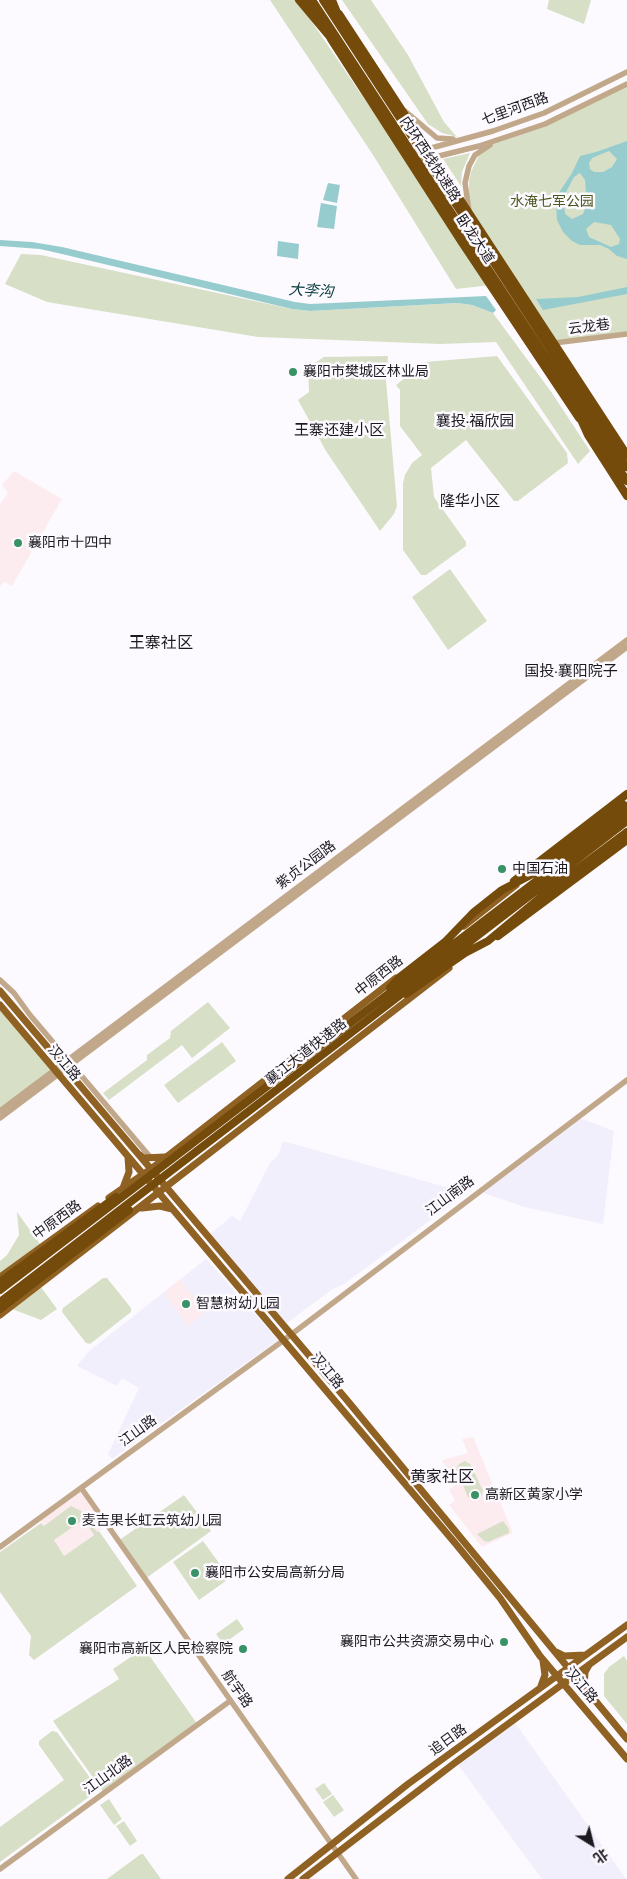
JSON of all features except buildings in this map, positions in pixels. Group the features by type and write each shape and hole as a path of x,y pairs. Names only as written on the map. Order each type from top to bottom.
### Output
{"highway":[{"path":"300,0 357,70"},
{"name":"卧龙大道","path":"305,0 410,163 627,491"},
{"name":"内环西线快速路","path":"312,0 570,387 627,467"},
{"name":"内环西线快速路","path":"322,0 570,387 627,481"},
{"path":"331,0 346,36"},
{"name":"卧龙大道","path":"331,0 627,457"},
{"path":"570,387 599,416 627,457"},
{"path":"570,387 588,435 627,496"},
{"path":"383,998 400,977 445,942 473,913 627,794"},
{"path":"502,890 542,869 626,805"},
{"name":"襄江大道快速路","path":"0,1302 626,805"},
{"name":"襄江大道快速路","path":"0,1290 182,1158 391,1002 627,821"},
{"path":"488,941 547,892 627,832"},
{"path":"391,1002 412,991 465,953 516,924 627,839"},
{"path":"0,1282 163,1162 182,1158"},
{"path":"0,1309 118,1220 172,1175 182,1158"}],"main road":[{"name":"中原西路","path":"0,1277 151,1169 626,805"},
{"path":"0,1315 529,908 560,890 627,839"},
{"name":"汉江路","path":"0,991 66,1064 151,1169 177,1207 284,1340 500,1598 540,1656 627,1759"},
{"name":"汉江路","path":"0,1005 55,1073 158,1192 177,1207 290,1334 627,1739"},
{"path":"136,1151 143,1158 166,1157"},
{"path":"121,1190 129,1172 128,1157"},
{"path":"137,1210 149,1205 177,1207 173,1191 179,1176"},
{"name":"追日路","path":"288,1879 408,1784 627,1625"},
{"name":"追日路","path":"303,1879 548,1694 627,1637"},
{"path":"552,1650 564,1656 585,1655"},
{"path":"540,1656 545,1667 544,1680 540,1688"},
{"path":"584,1688 585,1672 591,1663"},
{"path":"548,1694 558,1692 574,1696"}],"street":[{"name":"七里河西路","path":"406,155 544,114 627,72"},
{"name":"七里河西路","path":"410,163 495,142 572,113 627,84"},
{"path":"402,109 437,138 449,140 475,136"},
{"path":"470,213 465,183 469,166 476,155 495,142"},
{"name":"云龙巷","path":"554,343 627,334"},
{"name":"紫贞公园路","path":"0,1118 66,1064 627,640"},
{"name":"紫贞公园路","path":"66,1064 627,647"},
{"path":"0,980 14,993 66,1064 151,1158"},
{"name":"紫贞公园路","path":"0,1111 55,1073"},
{"name":"江山南路","path":"290,1334 627,1080"},
{"name":"江山路","path":"0,1547 82,1489 290,1334"},
{"name":"航宇路","path":"82,1489 356,1879"},
{"name":"江山北路","path":"0,1869 230,1701"}],"shaded area":[{"name":"襄阳市十四中","path":"14,471 62,499 12,586 4,582 0,586 0,504 8,493 2,485"},
{"path":"577,1117 614,1131 603,1224 524,1207 478,1191"},
{"path":"283,1141 467,1193 344,1284 331,1290 287,1323 281,1320 209,1235 232,1216 240,1221 270,1163 278,1155"},
{"path":"206,1259 278,1340 112,1459 108,1454 139,1388 122,1378 117,1386 77,1366 88,1352"},
{"name":"智慧树幼儿园","path":"180,1279 206,1312 188,1326 165,1292"},
{"name":"高新区黄家小学","path":"473,1437 513,1533 482,1547 449,1505 455,1500 449,1490 456,1484 442,1460 468,1453 462,1439"},
{"name":"麦吉果长虹云筑幼儿园","path":"82,1489 107,1525 64,1556 39,1519"},
{"path":"513,1720 626,1879 542,1879 456,1762"}],"green space":[{"path":"270,0 297,0 491,285 456,289 373,155"},
{"path":"342,0 371,0 408,55 444,122 457,137 442,133 428,124"},
{"path":"549,0 591,0 584,24 547,9"},
{"name":"水淹七军公园","path":"627,84 627,334 554,343 469,213 469,182 471,172 480,153 495,142 545,124"},
{"path":"470,153 462,172 461,186 443,159"},
{"path":"21,254 41,255 292,309 310,311 457,303 472,305 493,313 552,393 590,451 578,464 496,342 440,344 258,337 47,302 5,284"},
{"path":"388,356 386,380 397,506 394,514 380,531 326,451 298,400 309,392 308,367 324,357"},
{"path":"497,356 567,453 568,463 518,501 514,501 466,440 431,468 434,497 466,542 466,546 426,575 421,575 403,550 403,483 412,463 422,455 400,426 400,390 396,385 425,362"},
{"path":"450,569 487,621 448,650 412,597"},
{"path":"208,1002 230,1028 192,1058 182,1045 109,1100 103,1093 147,1060 147,1055 170,1038 171,1031"},
{"path":"0,1005 53,1071 0,1109"},
{"path":"222,1042 236,1061 178,1103 164,1085"},
{"path":"17,1212 40,1244 0,1273 0,1261 7,1255 19,1235"},
{"path":"103,1278 107,1278 131,1308 131,1312 90,1344 86,1343 62,1312 63,1308"},
{"path":"41,1287 57,1309 41,1320 12,1309"},
{"path":"465,1461 471,1465 483,1491 481,1497 474,1500 468,1497 456,1469 459,1464"},
{"path":"184,1495 211,1531 145,1579 118,1541"},
{"path":"71,1506 83,1512 97,1532 99,1531 137,1586 34,1660 29,1655 31,1636 0,1592 0,1552 41,1523 44,1526","holes":["80,1522 86,1522 94,1535 64,1556 54,1540"]},
{"path":"503,1521 509,1529 509,1533 488,1542 484,1541 477,1534"},
{"path":"203,1541 230,1578 199,1600 173,1562"},
{"path":"237,1619 244,1629 223,1644 216,1634"},
{"path":"144,1648 198,1725 104,1793 53,1721 119,1679 113,1669"},
{"path":"624,1656 627,1661 627,1724 604,1696 604,1674 609,1667"},
{"path":"52,1731 57,1732 96,1786 97,1791 0,1862 0,1827 64,1780 39,1745 39,1741"},
{"path":"324,1783 332,1794 323,1800 315,1789"},
{"path":"333,1795 344,1810 334,1817 323,1802"},
{"path":"109,1799 122,1819 114,1825 100,1805"},
{"path":"124,1821 137,1841 130,1846 116,1826"},
{"path":"143,1854 161,1879 107,1879"}],"water":[{"path":"627,141 627,259 617,256 609,249 600,245 580,245 572,241 563,232 557,220 556,205 558,194 572,173 580,156","holes":["609,151 617,159 612,167 603,172 594,172 590,169 589,163 592,158","580,173 585,180 587,204 583,214 572,219 565,214 563,198 574,177","594,222 611,225 620,239 619,244 611,247 589,237 586,229"]},
{"path":"328,183 340,185 337,203 323,200"},
{"path":"321,203 337,206 334,229 317,227"},
{"path":"0,240 32,242 62,247 295,302 310,304 486,296 496,310 493,313 472,305 457,303 310,311 292,309 40,249 0,246"},
{"path":"278,241 299,244 298,259 277,256"},
{"path":"627,287 627,294 543,310 536,299 578,297"}],"place":[{"name":"襄阳市樊城区林业局","path":"293,372"},
{"name":"襄阳市十四中","path":"18,543"},
{"name":"中国石油","path":"502,869"},
{"name":"智慧树幼儿园","path":"186,1304"},
{"name":"高新区黄家小学","path":"475,1495"},
{"name":"麦吉果长虹云筑幼儿园","path":"72,1521"},
{"name":"襄阳市公安局高新分局","path":"195,1573"},
{"name":"襄阳市公共资源交易中心","path":"504,1642"},
{"name":"襄阳市高新区人民检察院","path":"243,1649"}],"district":[{"name":"襄投·福欣园","path":"475,421"},
{"name":"王寨还建小区","path":"339,430"},
{"name":"隆华小区","path":"470,501"},
{"name":"王寨社区","path":"161,643"},
{"name":"国投·襄阳院子","path":"571,671"},
{"name":"黄家社区","path":"442,1477"}],"water label":[{"name":"大李沟","path":"311,291"}]}
